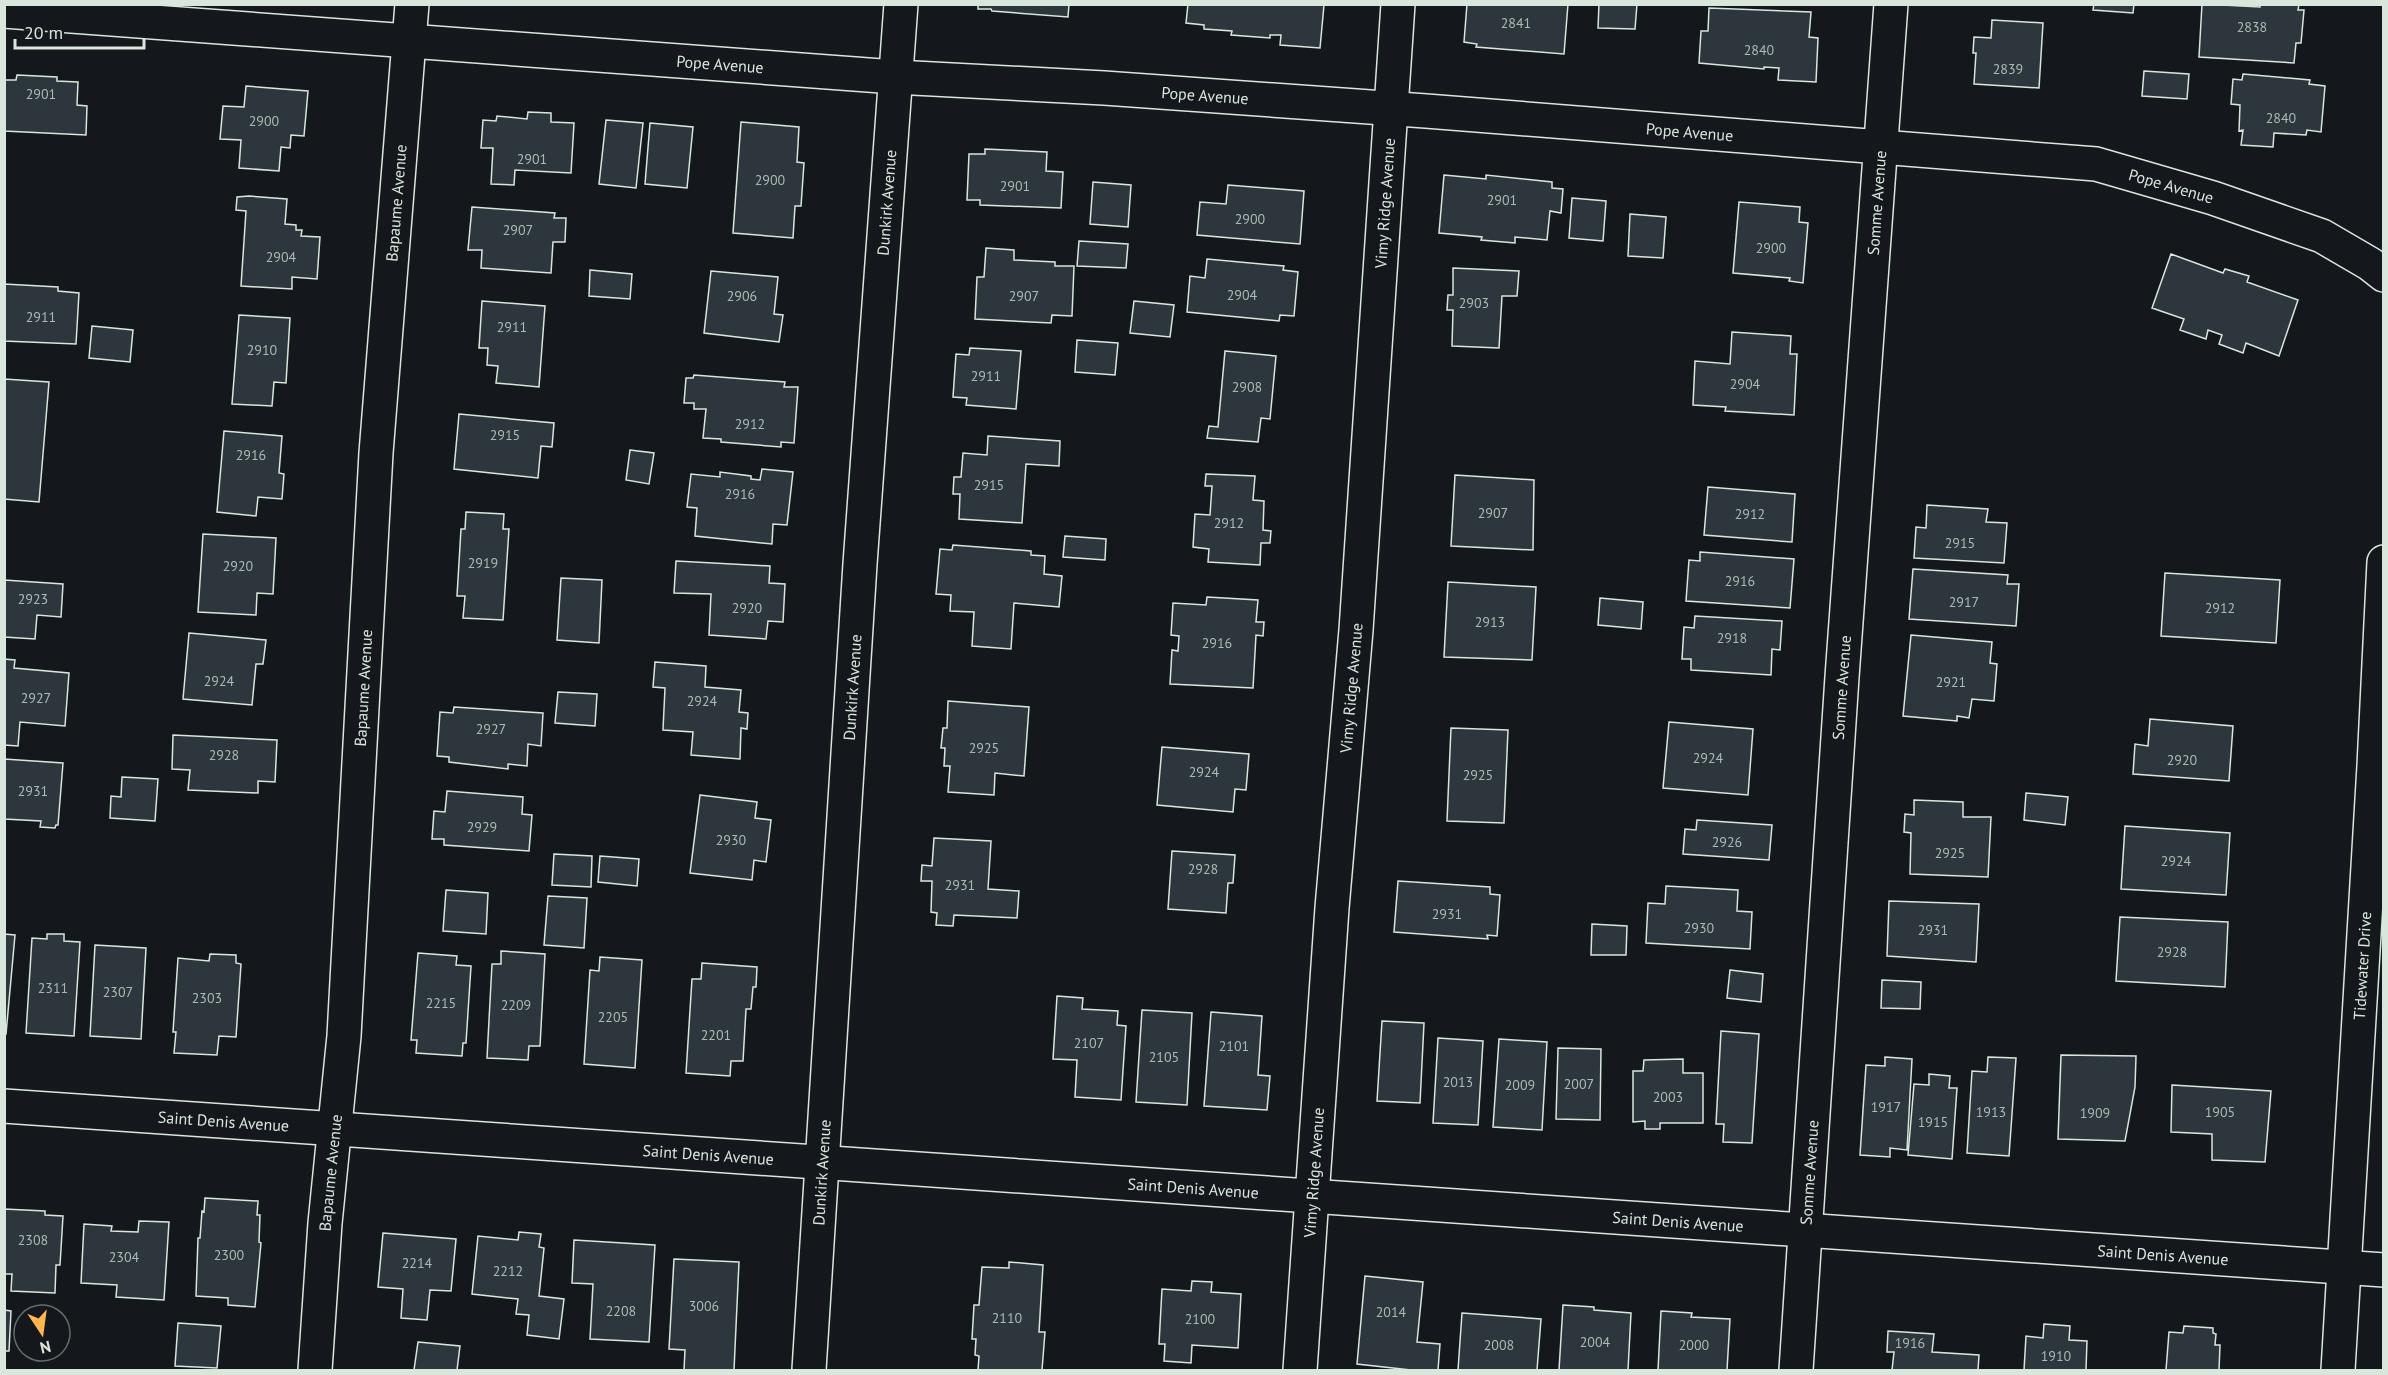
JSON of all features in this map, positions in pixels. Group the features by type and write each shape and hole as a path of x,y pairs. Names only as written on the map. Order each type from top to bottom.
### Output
{"main road":[{"name":"Bapaume Avenue","path":"315,1371 325,1223 344,1036 376,453 412,4"},
{"name":"Dunkirk Avenue","path":"809,1371 860,564 901,4"},
{"name":"Vimy Ridge Avenue","path":"1300,1371 1332,908 1356,630 1398,4"},
{"name":"Somme Avenue","path":"1796,1371 1842,677 1891,4"},
{"name":"Pope Avenue","path":"4,11 895,77 1392,109 2096,164 2213,198 2322,236 2370,264 2384,275"},
{"name":"Tidewater Drive","path":"2338,1371 2343,1268 2379,766 2384,562"},
{"name":"Saint Denis Avenue","path":"4,1106 2384,1270"}],"building":[{"path":"978,4 1069,4 1068,17 978,9"},
{"path":"1188,4 1324,5 1320,48 1280,45 1281,35 1270,35 1270,38 1231,35 1232,31 1204,29 1204,25 1186,23"},
{"path":"1467,4 1568,4 1564,54 1476,47 1477,44 1464,42"},
{"path":"1599,4 1637,4 1635,29 1598,28"},
{"path":"2094,4 2134,4 2133,13 2093,10"},
{"path":"2202,4 2260,7 2260,4 2299,4 2298,10 2304,10 2301,43 2296,43 2294,63 2199,57"},
{"path":"1709,8 1811,12 1809,37 1818,38 1816,82 1778,80 1779,68 1764,67 1764,69 1699,63 1701,31 1708,31"},
{"path":"1992,20 2043,23 2039,88 1974,84 1976,53 1973,53 1974,37 1991,38"},
{"path":"2144,71 2189,74 2187,99 2142,96"},
{"path":"2243,74 2310,80 2309,84 2325,86 2321,132 2307,130 2306,135 2274,133 2273,147 2241,145 2243,130 2239,131 2240,105 2231,104 2233,79 2242,80"},
{"path":"17,75 57,77 57,81 78,82 77,105 87,106 86,135 4,131 4,80 16,80"},
{"path":"246,86 308,91 304,136 291,135 290,148 281,147 279,171 239,168 241,140 220,139 223,106 244,107"},
{"path":"528,112 551,113 551,122 574,123 571,173 515,170 514,185 491,184 493,148 481,148 483,120 496,121 497,116 527,119"},
{"path":"606,120 643,123 636,188 599,184"},
{"path":"741,122 799,127 797,162 804,163 801,206 795,206 793,238 733,233"},
{"path":"650,123 693,127 687,188 645,184"},
{"path":"985,149 1047,152 1046,171 1063,172 1061,208 980,205 980,200 967,200 969,154 985,154"},
{"path":"1444,175 1486,179 1486,175 1552,182 1552,188 1563,189 1561,213 1550,211 1547,240 1515,237 1515,243 1439,233"},
{"path":"1093,182 1131,185 1128,227 1090,224"},
{"path":"1228,185 1304,191 1300,244 1197,235 1200,202 1226,204"},
{"path":"237,197 287,199 285,224 296,225 296,230 302,230 301,236 320,237 317,279 292,277 292,289 241,286 246,211 236,210"},
{"path":"1572,198 1606,201 1603,241 1569,238"},
{"path":"1739,202 1800,207 1799,222 1808,223 1803,283 1789,281 1790,278 1733,273"},
{"path":"472,207 555,213 554,218 566,218 565,242 553,242 551,273 481,268 482,250 468,250"},
{"path":"1630,214 1666,217 1663,258 1628,256"},
{"path":"1079,241 1128,244 1126,268 1077,266"},
{"path":"986,248 1014,250 1014,260 1055,262 1055,266 1074,266 1072,316 1052,315 1051,323 975,319 977,277 984,277"},
{"path":"2171,254 2223,273 2225,269 2249,276 2247,282 2298,300 2279,356 2246,343 2243,353 2219,344 2222,335 2208,330 2206,339 2180,330 2184,319 2152,308"},
{"path":"1207,259 1284,266 1283,270 1298,272 1294,316 1280,315 1279,321 1187,312 1190,276 1205,278"},
{"path":"1453,268 1519,271 1517,296 1502,296 1499,348 1452,346 1453,310 1447,310 1448,295 1453,295"},
{"path":"590,270 632,274 630,299 589,296"},
{"path":"711,271 778,277 774,314 783,315 779,342 704,333"},
{"path":"4,284 58,287 58,291 79,293 76,344 4,341"},
{"path":"482,301 545,306 539,387 496,383 498,366 487,365 488,348 479,348"},
{"path":"1134,301 1174,305 1170,337 1130,333"},
{"path":"239,315 290,318 286,383 274,382 272,406 232,404"},
{"path":"92,326 133,330 130,362 89,358"},
{"path":"1732,332 1791,336 1790,354 1797,354 1794,415 1725,411 1726,407 1693,405 1695,361 1730,364"},
{"path":"1077,340 1118,343 1115,375 1075,372"},
{"path":"970,348 1021,351 1016,409 966,405 967,398 953,397 956,354 969,355"},
{"path":"1225,351 1276,356 1270,419 1261,418 1258,442 1207,438 1209,426 1218,427"},
{"path":"694,375 785,382 784,387 798,387 794,443 781,442 781,447 721,442 721,439 703,438 706,409 694,409 694,403 684,403 686,378 693,378"},
{"path":"4,379 49,382 39,502 4,499"},
{"path":"459,414 554,423 552,447 541,446 538,478 454,469"},
{"path":"224,431 282,436 279,473 284,474 282,499 258,497 256,516 217,512"},
{"path":"988,436 1060,441 1059,466 1026,464 1022,523 959,519 960,494 953,494 954,477 961,477 963,453 987,455"},
{"path":"630,450 654,453 649,484 626,480"},
{"path":"762,469 793,472 787,525 773,524 772,544 695,536 697,508 687,507 691,474 720,477 720,472 751,476 751,479 760,480"},
{"path":"1206,474 1255,476 1253,500 1264,501 1263,530 1271,531 1270,543 1261,543 1260,565 1208,562 1209,549 1193,547 1195,514 1210,515 1212,486 1205,486"},
{"path":"1455,475 1534,480 1533,550 1451,546"},
{"path":"1708,487 1795,494 1792,542 1704,535"},
{"path":"1927,505 1988,509 1986,522 2007,523 2004,563 1914,558 1916,527 1926,528"},
{"path":"466,512 504,514 503,529 509,529 503,620 463,618 465,596 457,596 461,529 465,529"},
{"path":"203,534 276,538 273,594 257,593 256,615 198,612"},
{"path":"1065,536 1106,539 1105,560 1063,557"},
{"path":"953,545 1031,551 1031,555 1045,556 1044,574 1062,576 1059,607 1014,603 1011,649 972,646 974,612 950,611 951,595 936,594 940,549 952,550"},
{"path":"1700,552 1794,559 1790,608 1686,601 1689,560 1700,561"},
{"path":"676,561 770,566 769,583 785,584 783,622 768,621 766,639 709,635 711,594 674,593"},
{"path":"1913,569 2008,575 2007,584 2019,584 2016,626 1909,619"},
{"path":"2165,573 2280,580 2276,643 2161,636"},
{"path":"561,578 602,580 599,643 557,640"},
{"path":"4,580 63,584 61,617 37,615 35,639 4,637"},
{"path":"1448,582 1536,587 1532,660 1444,657"},
{"path":"1207,597 1258,600 1256,622 1264,622 1263,636 1256,635 1253,688 1170,684 1172,650 1178,651 1179,636 1171,635 1173,603 1206,605"},
{"path":"1600,598 1643,602 1641,629 1598,625"},
{"path":"1695,616 1782,621 1780,650 1772,649 1771,675 1691,670 1691,659 1682,659 1684,627 1694,628"},
{"path":"189,633 266,640 263,664 256,664 252,705 183,699"},
{"path":"1911,635 1992,642 1990,663 1997,664 1994,701 1972,699 1969,718 1957,716 1957,721 1903,716"},
{"path":"4,659 15,660 14,668 69,673 65,726 20,722 18,746 4,745"},
{"path":"655,662 706,666 705,687 741,690 739,712 748,713 747,729 741,728 740,759 691,755 693,732 663,730 665,688 653,687"},
{"path":"558,692 597,694 595,726 555,723"},
{"path":"948,701 1029,707 1024,776 995,773 994,795 948,792 950,766 944,766 945,748 941,748 943,728 947,728"},
{"path":"454,707 543,713 541,746 528,744 527,766 508,764 508,769 449,762 449,757 437,756 440,712 453,713"},
{"path":"2150,719 2233,726 2229,781 2133,774 2135,744 2148,746"},
{"path":"1669,722 1753,729 1748,795 1663,788"},
{"path":"1451,728 1508,730 1504,823 1447,821"},
{"path":"173,735 277,740 275,782 258,781 258,793 188,790 190,770 172,769"},
{"path":"1162,747 1249,754 1246,790 1235,789 1233,812 1157,805"},
{"path":"4,759 63,763 58,825 55,828 40,827 41,821 4,819"},
{"path":"122,777 158,779 155,821 110,818 111,796 121,797"},
{"path":"447,791 523,797 522,814 532,815 529,851 444,845 444,839 432,839 434,811 445,812"},
{"path":"2026,793 2068,797 2065,825 2024,820"},
{"path":"700,795 757,802 755,818 771,820 766,862 754,860 752,880 690,873"},
{"path":"1914,800 1963,802 1963,817 1991,817 1988,877 1910,874 1911,833 1904,832 1905,814 1914,815"},
{"path":"1697,820 1772,825 1769,860 1683,854 1685,829 1696,830"},
{"path":"2125,826 2230,833 2226,895 2121,889"},
{"path":"934,838 991,841 988,889 1019,891 1017,918 954,915 953,926 936,925 937,913 931,912 932,881 921,881 922,865 932,866"},
{"path":"1172,851 1235,855 1233,883 1228,883 1226,913 1168,909"},
{"path":"554,854 592,856 591,887 552,885"},
{"path":"600,856 639,859 637,886 598,882"},
{"path":"1398,881 1490,887 1490,894 1500,895 1497,936 1487,935 1488,939 1394,932"},
{"path":"1666,886 1738,890 1737,911 1752,912 1750,949 1646,943 1648,903 1665,904"},
{"path":"446,890 488,893 486,934 443,931"},
{"path":"548,896 587,898 584,948 544,945"},
{"path":"1889,901 1979,904 1976,962 1887,956"},
{"path":"2120,917 2228,922 2225,987 2116,981"},
{"path":"1592,924 1627,926 1626,955 1591,955"},
{"path":"4,934 15,935 6,1034 4,1034"},
{"path":"47,934 64,934 64,941 80,942 74,1036 26,1033 32,938 47,939"},
{"path":"95,945 146,948 141,1039 90,1036"},
{"path":"501,951 545,954 540,1046 529,1046 528,1060 487,1058 492,964 501,964"},
{"path":"418,953 457,956 456,965 471,966 466,1043 463,1043 462,1056 416,1053 417,1040 411,1040"},
{"path":"210,954 236,955 236,963 241,964 236,1037 219,1036 217,1055 174,1053 176,1032 173,1032 178,958 209,961"},
{"path":"600,957 642,960 635,1068 584,1064 590,970 599,971"},
{"path":"702,963 757,967 756,987 753,987 751,1009 746,1009 743,1061 731,1061 730,1076 686,1073 692,979 701,979"},
{"path":"1730,970 1763,974 1761,1002 1727,998"},
{"path":"1882,980 1921,982 1920,1009 1881,1008"},
{"path":"1057,996 1083,998 1082,1009 1118,1011 1117,1025 1126,1026 1121,1100 1075,1097 1077,1060 1053,1059"},
{"path":"1142,1010 1192,1013 1187,1105 1136,1102"},
{"path":"1211,1012 1262,1016 1258,1075 1270,1076 1267,1110 1204,1106"},
{"path":"1382,1021 1424,1023 1420,1103 1377,1101"},
{"path":"1721,1031 1759,1034 1752,1143 1723,1142 1724,1124 1716,1124"},
{"path":"1438,1038 1483,1041 1478,1125 1433,1123"},
{"path":"1499,1039 1547,1042 1542,1130 1493,1127"},
{"path":"1558,1048 1601,1049 1600,1120 1556,1119"},
{"path":"2061,1055 2136,1056 2135,1087 2125,1141 2058,1139"},
{"path":"1885,1057 1912,1059 1907,1150 1890,1148 1890,1157 1860,1155 1866,1065 1885,1066"},
{"path":"1988,1057 2016,1058 2009,1156 1967,1153 1972,1071 1987,1072"},
{"path":"1683,1059 1683,1073 1703,1073 1703,1123 1660,1123 1660,1129 1645,1129 1645,1121 1633,1122 1633,1071 1643,1071 1644,1060"},
{"path":"1929,1074 1950,1076 1949,1088 1957,1088 1952,1159 1908,1155 1914,1084 1929,1085"},
{"path":"2172,1085 2271,1091 2265,1162 2212,1160 2212,1134 2171,1132"},
{"path":"205,1198 258,1201 257,1215 260,1215 259,1242 261,1243 255,1307 228,1305 228,1298 196,1296 198,1238 200,1238"},
{"path":"4,1209 45,1211 45,1215 63,1216 60,1265 56,1265 55,1293 11,1291 12,1274 4,1274"},
{"path":"139,1221 169,1222 164,1300 116,1297 117,1285 81,1283 84,1224 112,1226 111,1231 138,1232"},
{"path":"519,1232 541,1234 539,1247 544,1248 539,1296 564,1299 559,1339 527,1335 529,1315 516,1314 518,1299 472,1294 478,1236 518,1240"},
{"path":"383,1233 456,1239 451,1291 430,1290 427,1320 401,1318 403,1289 378,1287"},
{"path":"574,1240 655,1245 649,1342 590,1339 593,1284 572,1283"},
{"path":"674,1259 739,1262 734,1370 684,1370 685,1350 669,1349"},
{"path":"1009,1262 1043,1265 1039,1332 1045,1332 1042,1370 978,1370 979,1356 975,1355 976,1339 972,1339 974,1305 979,1305 982,1267 1009,1268"},
{"path":"1365,1276 1423,1282 1417,1342 1440,1344 1438,1370 1411,1370 1357,1364"},
{"path":"1192,1281 1212,1282 1211,1292 1241,1294 1238,1348 1192,1345 1191,1363 1164,1361 1165,1344 1159,1344 1162,1289 1191,1291"},
{"path":"1563,1305 1631,1313 1628,1370 1559,1370"},
{"path":"4,1310 11,1311 9,1351 4,1351"},
{"path":"1661,1311 1692,1313 1691,1317 1730,1319 1727,1370 1658,1370"},
{"path":"1462,1313 1541,1319 1537,1370 1458,1370"},
{"path":"178,1323 221,1326 217,1368 175,1366"},
{"path":"2044,1324 2070,1326 2069,1340 2087,1341 2086,1370 2024,1370 2026,1336 2043,1338"},
{"path":"2184,1326 2213,1328 2213,1333 2216,1334 2215,1345 2220,1345 2219,1370 2166,1370 2169,1332 2183,1333"},
{"path":"1888,1331 1934,1334 1932,1352 1979,1355 1978,1370 1892,1370 1894,1352 1887,1352"},
{"path":"418,1342 460,1346 457,1370 414,1370"}]}
